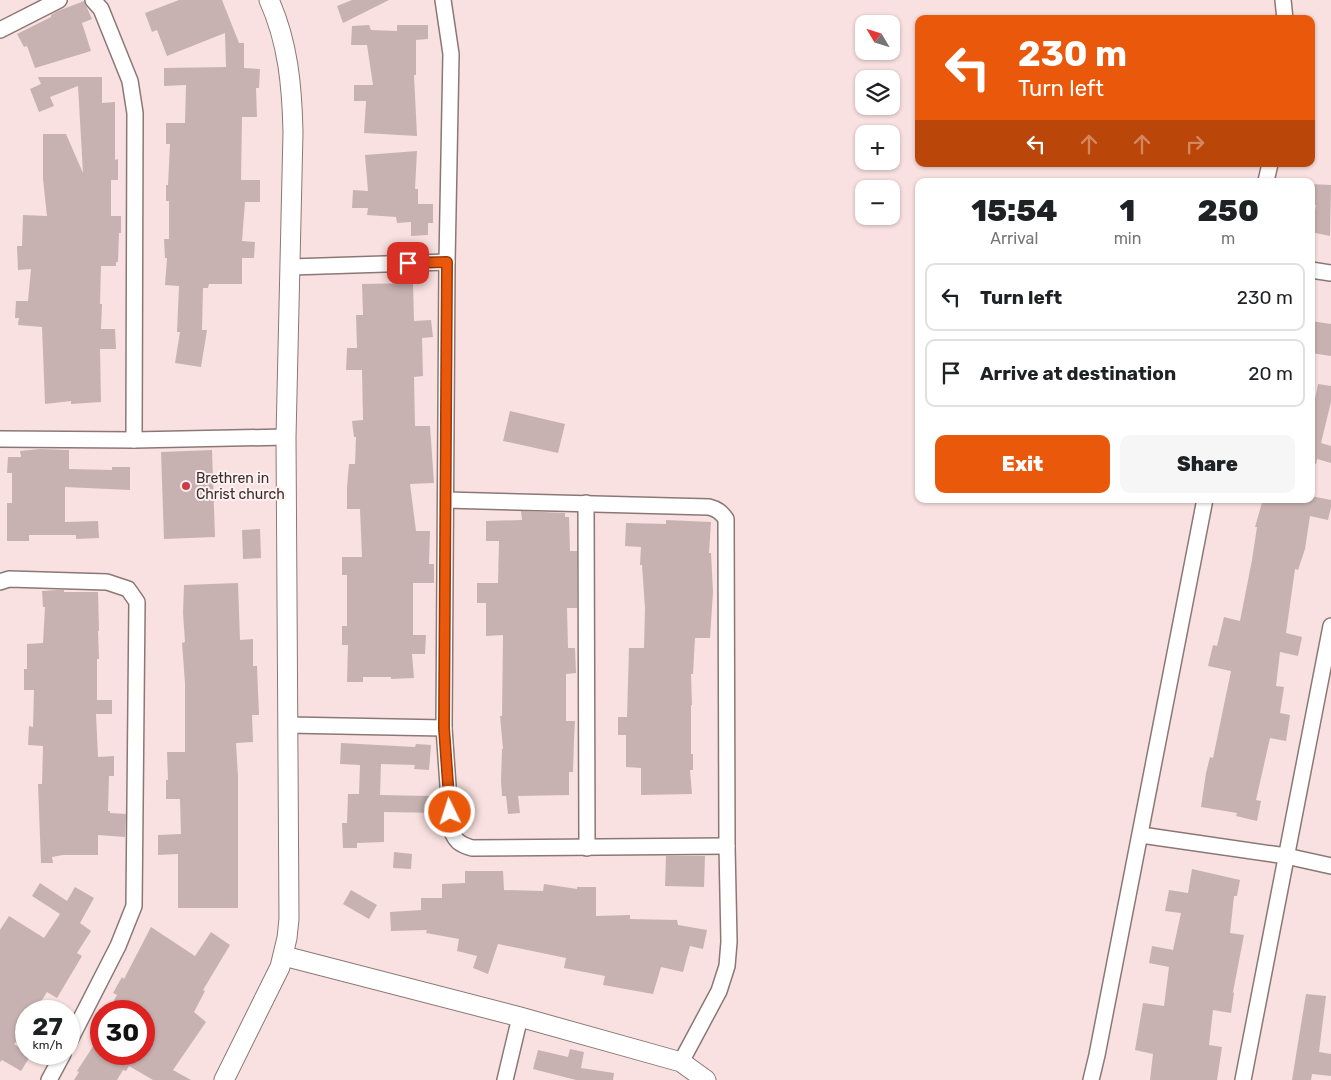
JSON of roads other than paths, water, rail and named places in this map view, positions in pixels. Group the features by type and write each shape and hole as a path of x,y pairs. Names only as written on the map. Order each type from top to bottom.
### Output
{"street":[{"path":"0,30 59,0"},
{"path":"93,0 101,9 130,81 135,113 134,440"},
{"path":"224,1080 284,956 289,919 286,437 291,266 292,103 285,45 277,18 269,0"},
{"path":"443,0 452,54 447,262 444,728 451,829 454,839 460,844 472,848 727,846"},
{"path":"1283,0 1285,15"},
{"path":"291,266 447,262"},
{"path":"1315,271 1331,273"},
{"path":"0,439 134,440 286,437"},
{"path":"446,500 709,507 722,513 726,520 729,942 727,966 719,991 681,1062"},
{"path":"586,503 586,848"},
{"path":"1091,1080 1141,836 1204,503"},
{"path":"0,582 9,579 107,582 128,589 137,602 134,906 118,946 80,1020"},
{"path":"1243,1080 1331,626"},
{"path":"288,725 444,728"},
{"path":"1141,836 1286,856 1331,866"},
{"path":"284,956 520,1017 681,1062 706,1080"},
{"path":"505,1080 520,1017"},
{"path":"49,1080 56,1065"}],"place":[{"name":"Brethren in Christ church","path":"186,486"}]}
